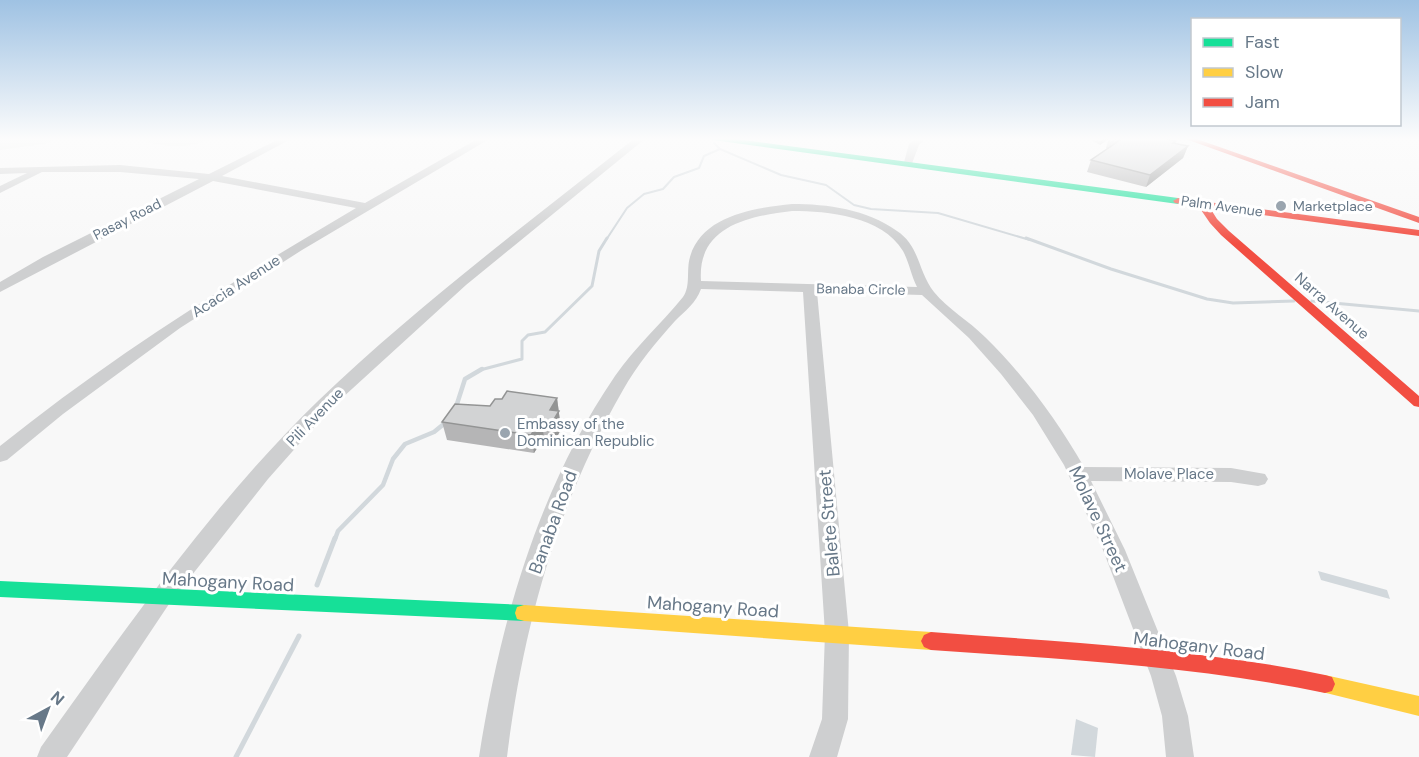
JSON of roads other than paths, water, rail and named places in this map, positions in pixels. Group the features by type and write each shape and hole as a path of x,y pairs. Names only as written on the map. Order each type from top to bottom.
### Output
{"street":[{"path":"0,190 35,173"},
{"path":"179,173 211,177 368,207"},
{"name":"Pasay Road","path":"0,288 48,260 218,173"},
{"name":"Acacia Avenue","path":"0,456 110,371 192,314 266,265 426,173"},
{"name":"Pili Avenue","path":"51,757 160,597 261,474 324,405 461,282 597,173"},
{"name":"Palm Avenue","path":"978,173 1416,232"},
{"path":"1287,173 1419,220"},
{"name":"Narra Avenue","path":"1202,203 1212,221 1225,233 1419,403"},
{"path":"1217,205 1229,223 1225,233"},
{"name":"Banaba Circle","path":"815,208 855,214 893,233 915,258 926,291 810,288 695,285 696,258 701,243 720,227 759,213 815,208"},
{"name":"Banaba Road","path":"493,757 506,669 566,479 619,381 651,340 692,296 695,285"},
{"name":"Balete Street","path":"810,288 837,633 835,719 823,757"},
{"name":"Molave Street","path":"926,291 972,332 1019,386 1081,474 1111,540 1155,657 1175,715 1180,757"},
{"name":"Molave Place","path":"1081,474 1231,475 1258,478"},
{"name":"Mahogany Road","path":"0,589 522,613 837,633 1155,657 1286,675 1419,706"}],"waterway":[{"path":"606,240 627,208 644,194 663,189 674,177 684,173"},
{"path":"777,173 826,185 854,205 871,209 938,213 1030,240"},
{"path":"481,370 522,359 522,341 528,335 545,332 592,286 599,251 607,238"},
{"path":"1026,238 1111,269 1207,299 1233,303 1294,301"},
{"path":"1312,301 1419,311"},
{"path":"456,407 465,379 481,370"},
{"path":"335,539 338,531 383,485 393,459 405,444 434,432 445,423"},
{"path":"317,585 335,538"},
{"path":"236,757 299,636"}],"place":[{"name":"Marketplace","path":"1281,206"},
{"name":"Embassy of the Dominican Republic","path":"505,433"}]}
